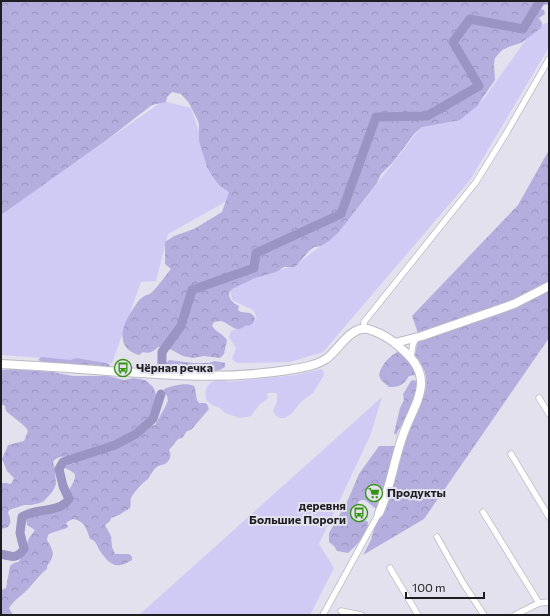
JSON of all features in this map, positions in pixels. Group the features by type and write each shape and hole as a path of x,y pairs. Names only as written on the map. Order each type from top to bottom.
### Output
{"street":[{"path":"364,329 364,322 368,316 476,182 549,59"},
{"path":"396,343 514,304 549,286"},
{"path":"1,364 171,376 237,376 270,373 315,364 325,360 331,355 354,331 364,329 374,330 396,343 411,357 420,371 422,388 400,442 389,488 374,523 323,615"},
{"path":"411,357 413,344 417,337"},
{"path":"539,398 549,414"},
{"path":"511,454 549,517"},
{"path":"483,512 539,603"},
{"path":"437,537 463,583 484,615"},
{"path":"390,568 418,615"},
{"path":"515,615 539,603 549,602"},
{"path":"341,611 361,615"}],"shaded area":[{"path":"549,22 549,47 470,180 323,352 290,362 237,363 232,359 236,348 229,337 231,331 244,326 257,318 253,310 232,300 230,288 252,278 296,265 340,231 422,126 457,120 483,100 535,27"},
{"path":"163,101 191,108 213,179 229,192 227,201 168,234 156,281 141,282 112,363 1,355 1,214"},
{"path":"321,369 323,370 324,375 313,393 302,401 291,414 285,418 280,418 275,415 273,411 277,401 277,393 267,393 268,398 259,405 251,416 240,418 225,413 220,408 212,405 206,400 206,389 212,382 219,380 229,382 295,375"},
{"path":"382,397 370,436 319,544 334,568 310,615 139,615"}],"green space":[{"path":"1,1 549,1 549,4 544,5 541,9 544,10 545,14 539,18 542,23 541,28 521,43 502,50 495,58 495,80 477,106 460,120 422,127 415,133 393,162 381,174 377,183 339,232 321,246 314,247 295,267 284,267 276,272 255,278 232,289 229,293 231,299 239,306 238,310 253,315 255,318 253,323 249,326 246,325 242,328 236,329 221,321 214,322 212,326 227,340 224,354 220,358 204,356 193,358 183,356 166,347 158,347 152,352 143,352 139,355 131,352 126,347 123,342 122,335 129,315 138,302 153,291 171,269 165,264 165,242 174,236 194,229 222,212 229,192 220,186 207,167 199,141 199,123 189,103 181,94 172,92 167,97 166,102 152,105 108,139 1,215"},
{"path":"549,150 549,338 424,519 363,555 371,540 381,513 365,500 361,500 358,502 357,511 363,519 368,522 366,531 358,543 348,553 337,551 329,542 329,533 347,502 359,474 379,446 404,446 423,397 426,377 421,363 415,355 417,344 420,339 412,316 518,205"},
{"path":"400,351 409,360 415,375 409,376 401,385 389,387 381,380 379,375 380,371 386,361"},
{"path":"41,357 71,360 76,358 111,365 106,367 93,365 77,366 73,364 43,362 38,360"},
{"path":"169,360 193,363 208,363 215,361 225,363 225,367 220,370 204,373 176,371 164,365"},
{"path":"15,369 52,372 73,376 108,376 124,380 134,378 145,380 153,387 158,399 158,410 146,425 149,426 155,425 168,401 164,389 171,387 183,384 194,386 199,403 207,404 209,409 191,430 187,431 182,438 178,439 169,450 170,458 168,461 156,468 148,479 136,490 131,498 130,508 111,518 105,525 111,536 112,547 115,554 129,554 132,557 132,560 122,565 110,563 95,542 90,539 83,524 73,519 67,522 67,528 48,535 47,540 53,555 47,569 11,605 9,608 13,615 1,615 1,590 6,588 10,566 18,562 28,550 28,539 35,530 27,525 26,520 28,517 54,511 69,504 67,494 75,477 75,474 63,467 75,463 73,460 67,457 61,457 55,460 53,462 56,484 53,491 44,501 40,503 24,505 9,510 8,513 10,524 8,527 1,529 1,483 12,483 14,478 7,471 2,459 8,445 24,441 28,431 6,411 5,406 1,404 1,370"},
{"path":"412,380 417,381 414,402 396,435 394,433 400,408 404,400 403,394"}],"waterway":[{"name":"Чёрная речка","path":"162,372 162,352 181,326 192,290 254,268 256,253 341,214 376,117 427,116 479,86 453,42 470,19 523,29 540,1"},
{"name":"Чёрная речка","path":"1,554 17,556 24,549 20,533 22,517 34,512 59,507 65,504 69,499 63,486 59,469 63,462 115,445 136,434 153,419 161,394"}],"place":[{"name":"Чёрная речка","path":"123,368"},
{"name":"Продукты","path":"374,493"},
{"name":"деревня Большие Пороги","path":"359,513"}]}
